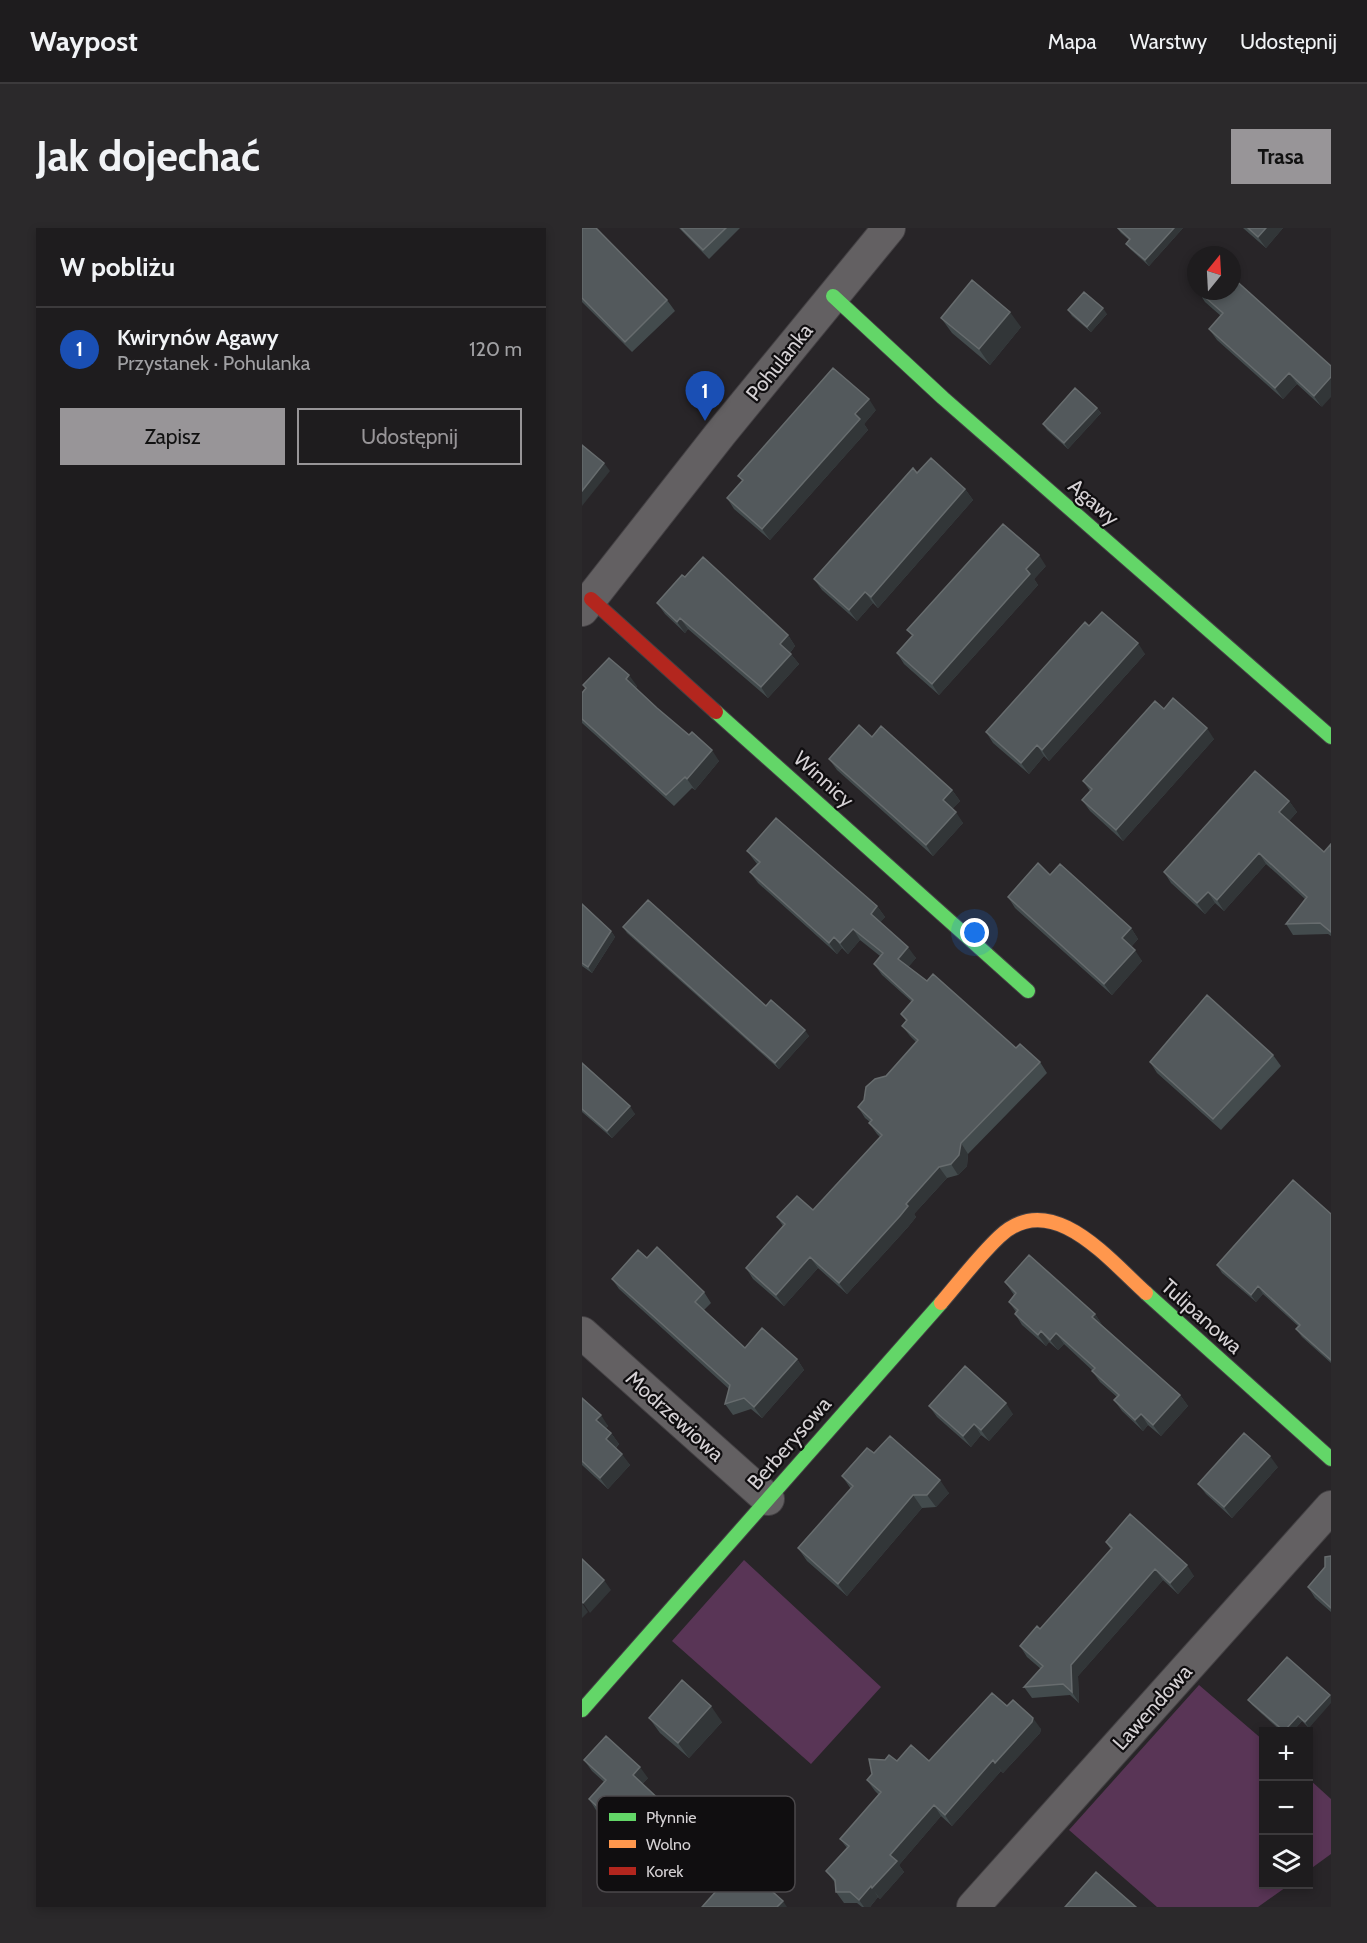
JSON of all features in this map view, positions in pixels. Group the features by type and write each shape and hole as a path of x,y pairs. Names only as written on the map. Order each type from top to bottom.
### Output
{"street":[{"name":"Pohulanka","path":"587,604 889,228"},
{"name":"Agawy","path":"833,296 943,398 1331,737"},
{"name":"Winnicy","path":"587,604 1028,991"},
{"name":"Tulipanowa","path":"1038,1218 1075,1230 1331,1459"},
{"name":"Berberysowa","path":"582,1710 1000,1236 1015,1224 1038,1218"},
{"name":"Modrzewiowa","path":"582,1334 768,1499"},
{"name":"Lawendowa","path":"973,1907 1331,1507"}],"shaded area":[{"path":"744,1560 881,1687 811,1764 672,1641"},
{"path":"1199,1685 1259,1737 1259,1889 1283,1889 1258,1907 1157,1907 1069,1830"},
{"path":"1313,1783 1331,1799 1331,1854 1313,1867"}],"building":[{"path":"582,228 596,228 667,300 625,342 582,298"},
{"path":"681,228 726,228 703,250"},
{"path":"1118,228 1174,228 1145,260 1126,244 1130,239"},
{"path":"1248,228 1266,228 1258,237"},
{"path":"972,280 1010,312 979,349 941,318"},
{"path":"1241,285 1331,366 1331,377 1314,396 1289,373 1275,388 1209,329 1223,313 1208,300 1241,300"},
{"path":"1084,292 1103,308 1087,327 1068,310"},
{"path":"833,368 869,399 855,414 860,419 762,529 727,498 743,480 738,476"},
{"path":"1075,388 1097,408 1064,443 1043,424"},
{"path":"582,445 604,463 582,491"},
{"path":"931,458 965,489 871,597 865,592 849,610 814,579 913,468 917,473"},
{"path":"1003,524 1039,555 1026,569 1030,574 932,684 897,653 913,635 907,630"},
{"path":"703,557 788,635 780,644 791,654 761,687 680,618 677,622 657,603 682,575 685,577"},
{"path":"1102,612 1138,643 1042,750 1037,745 1021,763 986,732 1085,622 1089,626"},
{"path":"609,658 629,675 626,679 657,708 689,735 692,732 712,750 687,779 685,777 666,795 582,719 582,693 586,688 583,685"},
{"path":"1173,698 1207,728 1116,830 1082,800 1092,789 1083,781 1155,701 1164,709"},
{"path":"859,725 872,737 881,726 952,790 943,800 956,812 926,845 829,759"},
{"path":"1255,771 1289,801 1279,812 1324,852 1331,844 1331,932 1320,923 1286,924 1307,897 1259,853 1217,900 1208,892 1197,903 1164,872"},
{"path":"776,818 877,906 871,914 908,947 898,959 927,981 933,974 1016,1048 1020,1044 1040,1062 961,1143 959,1155 951,1164 939,1167 906,1204 908,1206 900,1216 839,1283 810,1257 776,1295 746,1268 785,1224 777,1217 797,1196 813,1210 882,1135 869,1123 872,1120 858,1107 864,1100 866,1087 875,1079 886,1076 918,1040 902,1026 907,1020 901,1014 913,1000 874,964 883,953 853,929 840,943 834,937 829,943 750,872 760,862 747,851"},
{"path":"1038,863 1050,875 1060,864 1131,928 1122,938 1135,950 1104,984 1008,897"},
{"path":"648,900 766,1006 771,1000 805,1030 775,1063 623,927"},
{"path":"582,904 611,931 588,967 582,963"},
{"path":"1207,995 1273,1055 1213,1119 1150,1062"},
{"path":"582,1063 630,1106 607,1131 582,1109"},
{"path":"1293,1180 1331,1214 1331,1360 1296,1329 1300,1325 1258,1286 1251,1295 1217,1265"},
{"path":"657,1247 704,1292 695,1302 745,1348 762,1328 797,1359 754,1407 744,1398 725,1404 730,1385 612,1279 638,1250 647,1258"},
{"path":"1029,1255 1095,1314 1092,1317 1180,1395 1153,1425 1141,1414 1135,1420 1114,1400 1119,1395 1092,1371 1095,1368 1056,1333 1050,1340 1041,1331 1038,1335 1015,1314 1018,1310 1009,1302 1016,1293 1005,1282"},
{"path":"965,1366 1006,1403 981,1430 974,1424 963,1436 929,1406"},
{"path":"582,1398 601,1415 596,1420 611,1433 606,1439 622,1454 600,1478 582,1461"},
{"path":"1244,1433 1270,1456 1224,1507 1198,1484"},
{"path":"890,1436 940,1480 927,1495 913,1495 838,1584 798,1548 853,1486 842,1476 867,1448 874,1453"},
{"path":"1130,1514 1187,1565 1170,1583 1155,1569 1071,1665 1072,1692 1063,1684 1024,1687 1043,1666 1020,1646 1037,1626 1040,1629 1112,1548 1106,1542"},
{"path":"1331,1556 1331,1608 1308,1587 1325,1567 1325,1557"},
{"path":"582,1559 604,1580 583,1603 582,1602"},
{"path":"1287,1657 1330,1695 1305,1722 1298,1716 1288,1727 1279,1727 1248,1700"},
{"path":"682,1680 711,1706 678,1743 649,1718"},
{"path":"992,1693 1007,1706 1013,1700 1033,1718 1032,1722 995,1763 993,1760 945,1815 934,1805 890,1855 897,1861 859,1900 850,1892 836,1892 835,1880 826,1871 849,1846 840,1839 881,1792 867,1780 872,1774 869,1759 885,1760 889,1755 897,1761 911,1745 929,1761"},
{"path":"606,1736 640,1767 633,1775 655,1796 597,1796 597,1806 589,1799 606,1780 584,1760"},
{"path":"1096,1872 1136,1907 1065,1907"},
{"path":"715,1892 773,1892 783,1901 777,1907 702,1907"}],"traffic: fast":[{"path":"833,296 943,398 1331,737"},
{"path":"716,712 1028,991"},
{"path":"1146,1293 1331,1459"},
{"path":"582,1710 941,1303"}],"traffic: slow":[{"path":"941,1303 999,1237 1019,1224 1039,1220 1059,1224 1078,1234 1115,1263 1146,1293"}],"traffic: jam":[{"path":"591,599 716,712"}],"place":[{"name":"Kwirynów Agawy","path":"705,421"}]}
